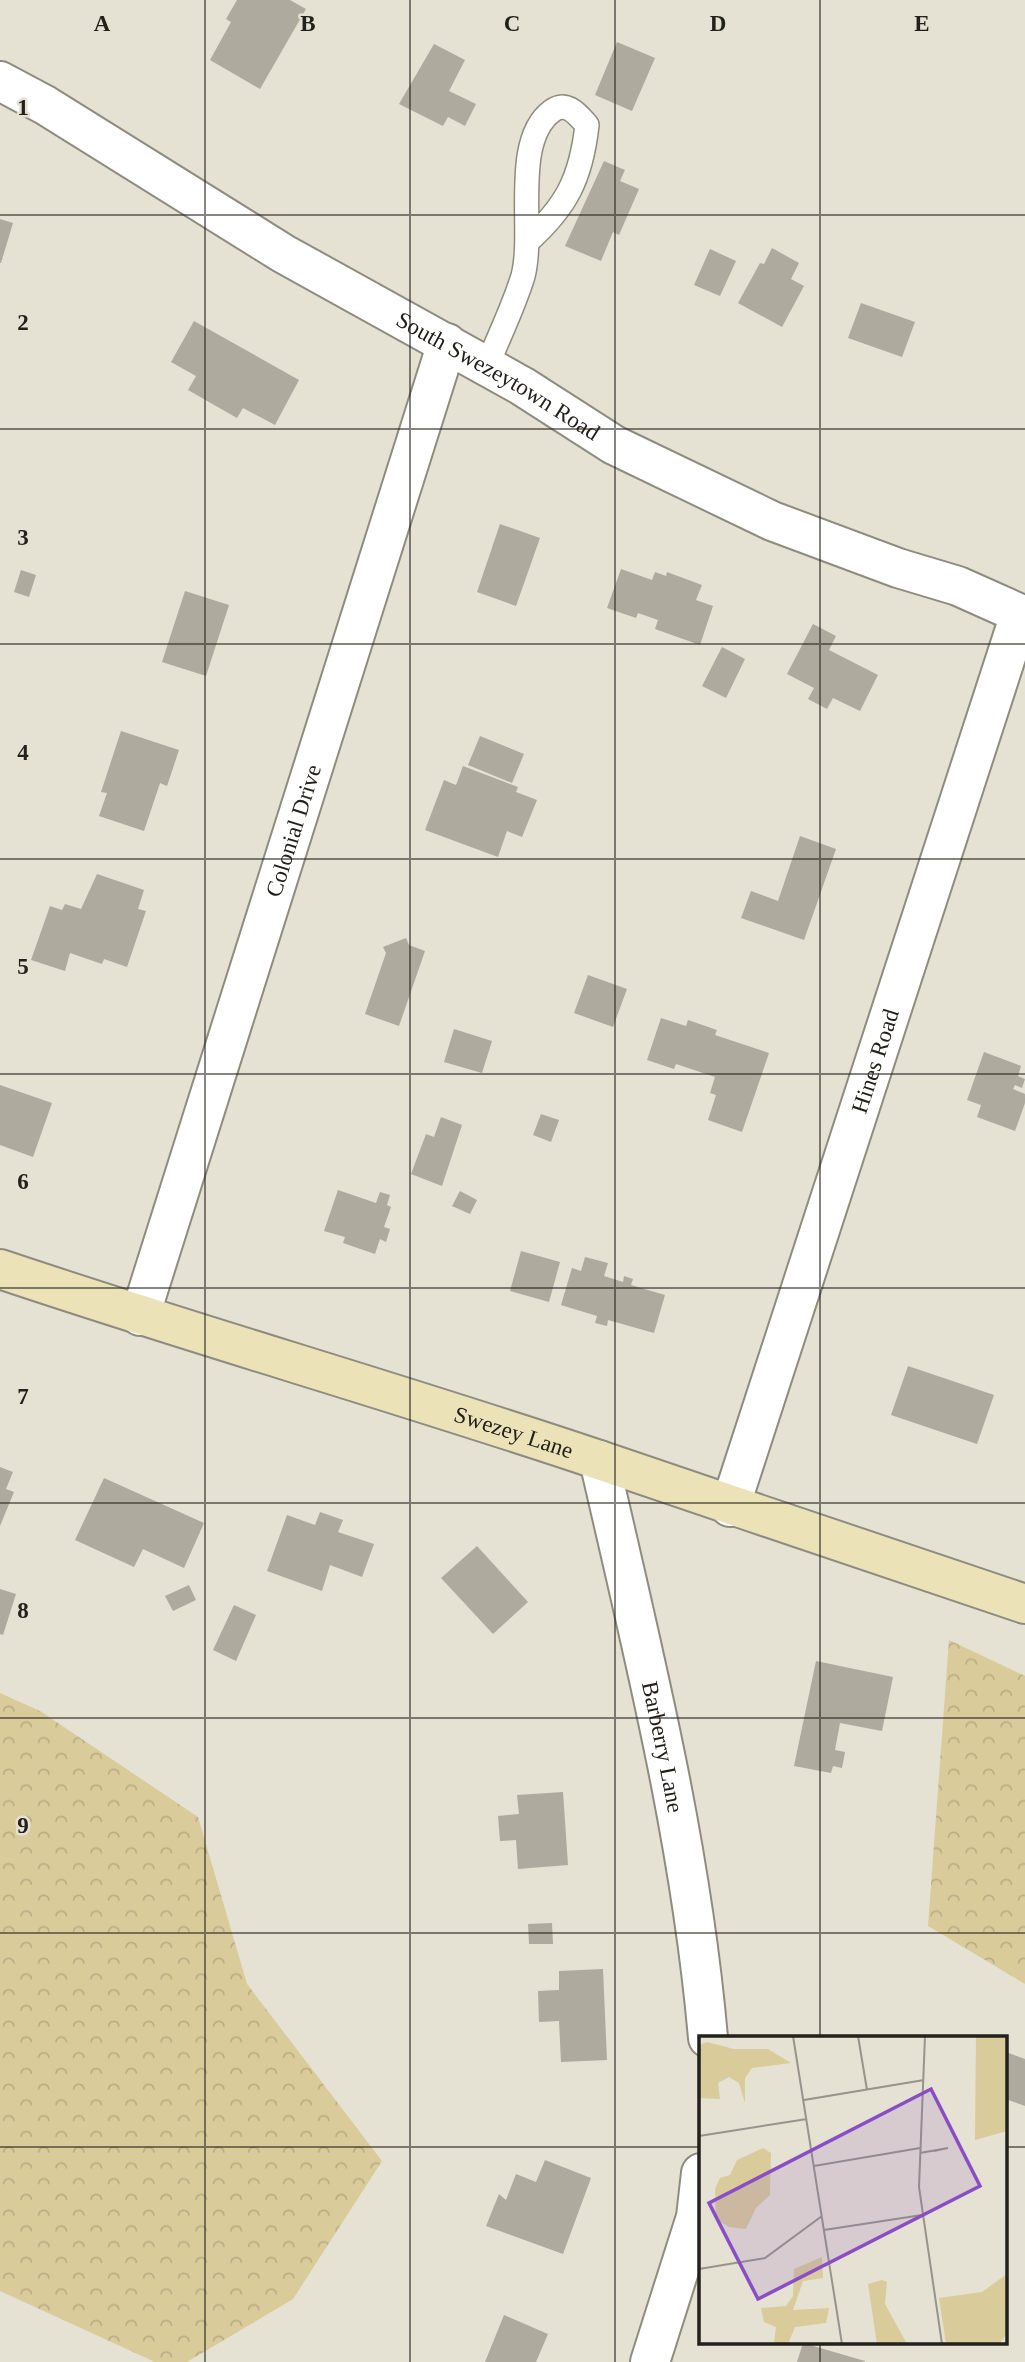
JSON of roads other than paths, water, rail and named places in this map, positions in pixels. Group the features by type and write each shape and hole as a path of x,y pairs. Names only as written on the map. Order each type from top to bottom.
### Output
{"street":[{"name":"South Swezeytown Road","path":"0,80 45,105 284,254 487,366 614,445 772,521 898,568 958,586 1022,615"},
{"name":"Colonial Drive","path":"140,1316 447,343"},
{"name":"Hines Road","path":"730,1507 1022,615"},
{"name":"Swezey Lane","path":"0,1269 140,1316 599,1460 730,1507 1025,1604"},
{"name":"Barberry Lane","path":"599,1460 664,1746 702,1968 708,2036"},
{"path":"650,2362 696,2217 699,2191"}],"lane":[{"path":"487,366 523,275 531,149 541,122 554,109 564,107 575,110 587,125 584,152 571,191 554,218 527,243"}]}
